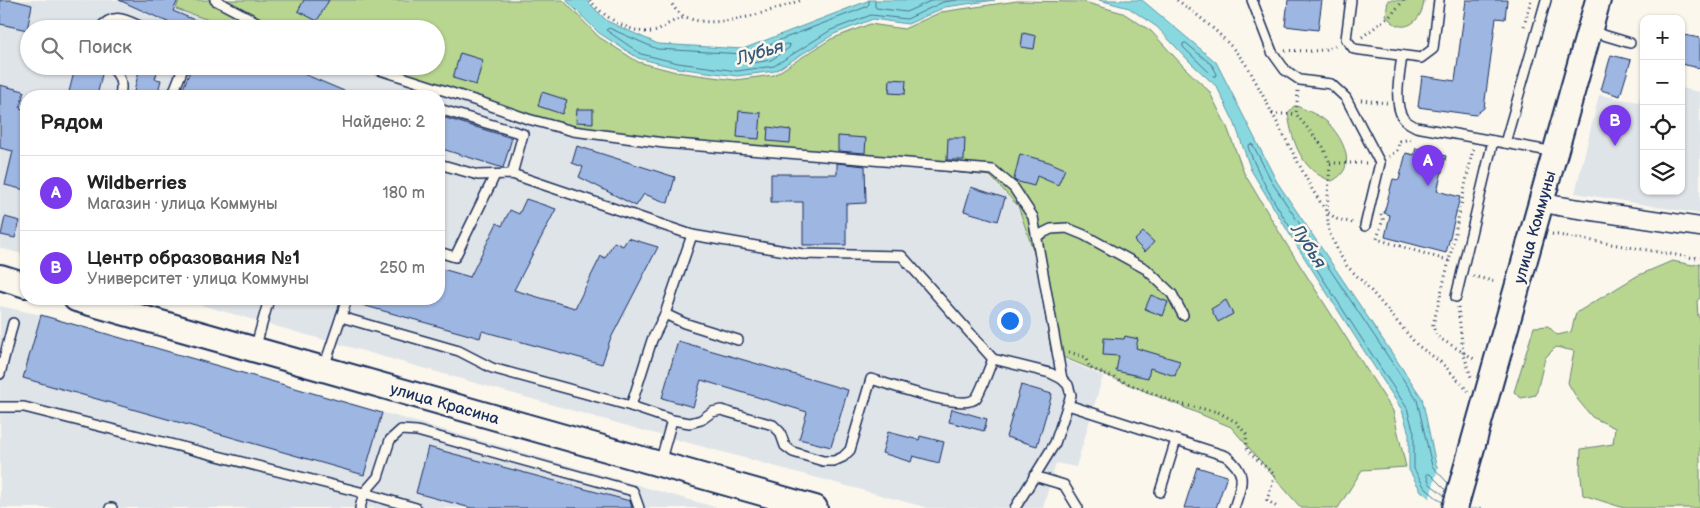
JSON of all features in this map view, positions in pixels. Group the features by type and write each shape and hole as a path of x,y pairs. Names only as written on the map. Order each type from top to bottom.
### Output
{"main road":[{"name":"улица Коммуны","path":"1455,508 1598,0"},
{"path":"0,278 20,283"},
{"name":"улица Красина","path":"97,305 815,508"}],"street":[{"path":"1541,202 1698,224"}],"lane":[{"path":"215,0 253,20"},
{"path":"1252,0 1272,52 1284,70 1300,80 1331,84 1346,98 1380,163 1365,226"},
{"path":"1351,0 1346,39 1354,49 1421,58 1433,49 1439,0"},
{"path":"1505,143 1546,0"},
{"path":"106,20 117,17 124,20"},
{"path":"1589,31 1630,43"},
{"path":"1402,56 1398,87 1399,105 1404,119 1416,127 1555,152"},
{"path":"118,75 122,82 121,90"},
{"path":"174,90 180,75"},
{"path":"396,75 443,90"},
{"path":"445,91 528,119 582,133 664,143 993,170 1014,188 1033,217 1062,379"},
{"path":"445,111 523,134 512,174"},
{"path":"1456,296 1493,141"},
{"path":"445,166 478,175 512,174 692,235 803,254 902,256 993,359 1050,372 1068,385 1071,395 1055,443 1015,508"},
{"path":"445,254 455,257 495,175"},
{"path":"1037,236 1051,229 1067,228 1084,235 1146,269 1172,294 1183,315"},
{"path":"631,406 652,340 665,314 692,235"},
{"path":"255,350 267,305"},
{"path":"324,369 345,305"},
{"path":"665,314 684,323 738,340"},
{"path":"341,318 459,351 492,368 631,406 672,420 690,423 702,420 712,412 721,410 773,425 780,432 785,446 793,452 823,461 834,461 844,457 850,450 871,379 950,402 968,402 976,398 993,359"},
{"path":"0,374 13,323"},
{"path":"1068,405 1226,456 1236,464 1241,473 1242,484 1234,508"},
{"path":"0,407 24,407 364,493 416,508"},
{"path":"660,464 672,420"},
{"path":"360,508 364,493 378,477 390,440 401,430 426,434 633,490 639,508"},
{"path":"1160,492 1176,440"},
{"path":"1034,476 1064,485 1078,508"}],"path":[{"path":"590,0 601,13 610,19 643,31 661,30 670,23 684,17"},
{"path":"670,0 677,11 684,17 701,22 762,15 801,0"},
{"path":"1177,0 1210,24 1238,53 1249,69 1313,191 1327,212 1338,220 1380,231"},
{"path":"1298,49 1315,52 1332,48 1346,39 1354,40 1364,36 1390,16 1404,0"},
{"path":"1300,80 1296,114 1323,146 1330,163 1327,212 1330,232 1340,255 1347,266 1367,286 1417,345 1442,363 1468,391"},
{"path":"1374,102 1390,103"},
{"path":"1272,114 1296,114"},
{"path":"1397,150 1400,141 1413,139"},
{"path":"1474,146 1433,325 1436,336 1476,360"},
{"path":"1551,234 1694,258 1700,256"},
{"path":"1377,239 1449,261"},
{"path":"1456,296 1463,352 1471,377"},
{"path":"1056,346 1085,357 1090,368 1179,404 1218,412 1236,422 1246,434 1247,448 1252,455 1276,475 1267,500 1278,508"}],"shaded area":[{"path":"0,0 179,0 175,9 207,20 20,20 20,75 374,75 429,90 20,90 20,253 0,248"},
{"path":"1685,89 1700,92 1700,214 1575,193 1599,95 1639,102 1640,96 1640,195 1685,195"},
{"path":"445,95 566,135 989,177 1017,206 1036,262 1050,353 1103,376 1076,467 1056,463 1043,508 928,508 645,431 201,305 445,305"},
{"path":"0,306 41,315 718,508 0,508"}],"green space":[{"path":"179,0 563,0 599,37 638,62 676,72 735,80 774,75 831,39 870,24 904,29 941,12 1017,1 1084,2 1123,13 1151,31 1209,91 1227,127 1244,173 1287,245 1393,411 1406,467 1362,470 1338,508 1301,508 1231,427 1051,352 1037,262 1018,206 990,176 567,134 445,94 445,90 433,90 406,81 392,80 377,75 445,75 445,20 209,20 176,9"},
{"path":"1388,0 1424,0 1420,15 1410,24 1404,26 1392,22 1386,15"},
{"path":"1294,106 1317,115 1327,122 1343,144 1347,161 1345,169 1332,181 1313,171 1300,154 1292,135 1288,113"},
{"path":"1672,261 1693,265 1700,263 1700,298 1697,301 1698,317 1700,318 1700,508 1624,508 1583,495 1580,469 1581,449 1613,444 1615,428 1592,417 1578,400 1568,383 1574,351 1556,347 1545,358 1536,395 1521,398 1514,392 1534,327 1548,326 1557,335 1571,332 1576,313 1637,276"}],"water":[{"name":"Лубья","path":"566,0 586,0 607,21 658,44 743,49 870,0 995,0 945,7 908,24 873,19 834,34 775,71 737,76 677,68 638,58 599,33"},
{"name":"Лубья","path":"1099,0 1142,0 1216,62 1277,182 1422,398 1436,465 1482,508 1442,508 1421,491 1409,470 1409,434 1402,410 1295,243 1251,170 1235,124 1217,87 1157,27 1129,8"}],"pier":[{"path":"1439,464 1481,503 1479,508 1438,508 1429,501"}],"building":[{"path":"0,0 12,0 32,5 29,20 20,20 20,28 0,24"},
{"path":"119,0 178,0 173,11 194,20 163,20"},
{"path":"304,0 329,0 318,20 298,11"},
{"path":"1288,0 1322,0 1318,30 1285,26"},
{"path":"1466,0 1507,0 1505,19 1496,18 1484,108 1475,115 1418,107 1422,76 1455,81"},
{"path":"1023,33 1036,36 1034,49 1021,47"},
{"path":"1685,35 1700,38 1700,68 1685,65"},
{"path":"460,53 483,60 476,85 453,78"},
{"path":"1611,55 1631,60 1620,96 1601,90"},
{"path":"73,75 102,75 98,90 70,90"},
{"path":"138,75 156,75 155,79 161,80 158,90 134,90"},
{"path":"188,75 306,75 342,90 182,90"},
{"path":"890,79 906,80 905,94 889,93"},
{"path":"0,85 20,90 20,189 5,185 13,151 0,148"},
{"path":"542,92 567,100 562,114 538,106"},
{"path":"577,109 593,109 593,123 576,122"},
{"path":"739,111 761,113 759,139 737,137"},
{"path":"445,118 512,138 503,168 445,150"},
{"path":"768,127 791,130 790,143 767,141"},
{"path":"838,136 866,138 865,153 838,151"},
{"path":"948,138 965,138 964,160 947,160"},
{"path":"577,146 675,177 668,203 644,194 636,206 579,177 583,167 572,163"},
{"path":"1416,148 1446,156 1437,191 1460,197 1446,253 1385,237 1390,215 1384,213 1393,179 1399,180 1406,153 1414,155"},
{"path":"1020,154 1049,162 1065,169 1058,185 1037,176 1034,186 1015,181"},
{"path":"837,163 865,166 866,203 846,204 846,245 803,245 803,202 771,202 771,174 837,174"},
{"path":"971,187 1005,198 998,221 964,211"},
{"path":"526,199 556,209 514,290 575,308 601,256 605,258 614,242 623,246 628,238 658,247 610,340 602,364 482,331 480,338 362,305 445,305 445,270 470,277 497,223 502,226 510,210 519,214"},
{"path":"5,217 20,221 15,238 1,235"},
{"path":"1143,232 1154,242 1145,252 1134,241"},
{"path":"1151,295 1168,302 1163,316 1145,309"},
{"path":"1226,300 1233,314 1218,322 1211,309"},
{"path":"41,315 382,413 364,475 23,378"},
{"path":"1125,336 1138,339 1136,348 1180,361 1175,376 1150,368 1148,378 1116,371 1119,356 1103,355 1104,338 1124,339"},
{"path":"678,341 848,390 831,447 799,439 807,412 701,380 693,407 662,398"},
{"path":"1021,385 1052,394 1037,446 1006,437"},
{"path":"952,409 987,419 984,431 949,422"},
{"path":"888,432 919,440 920,436 944,442 939,463 913,456 911,462 882,453"},
{"path":"428,447 630,501 632,508 471,508 416,493"},
{"path":"1197,467 1227,476 1216,508 1184,508"}],"place":[{"name":"Центр образования №1","path":"1615,146"},
{"name":"Wildberries","path":"1428,186"}]}
